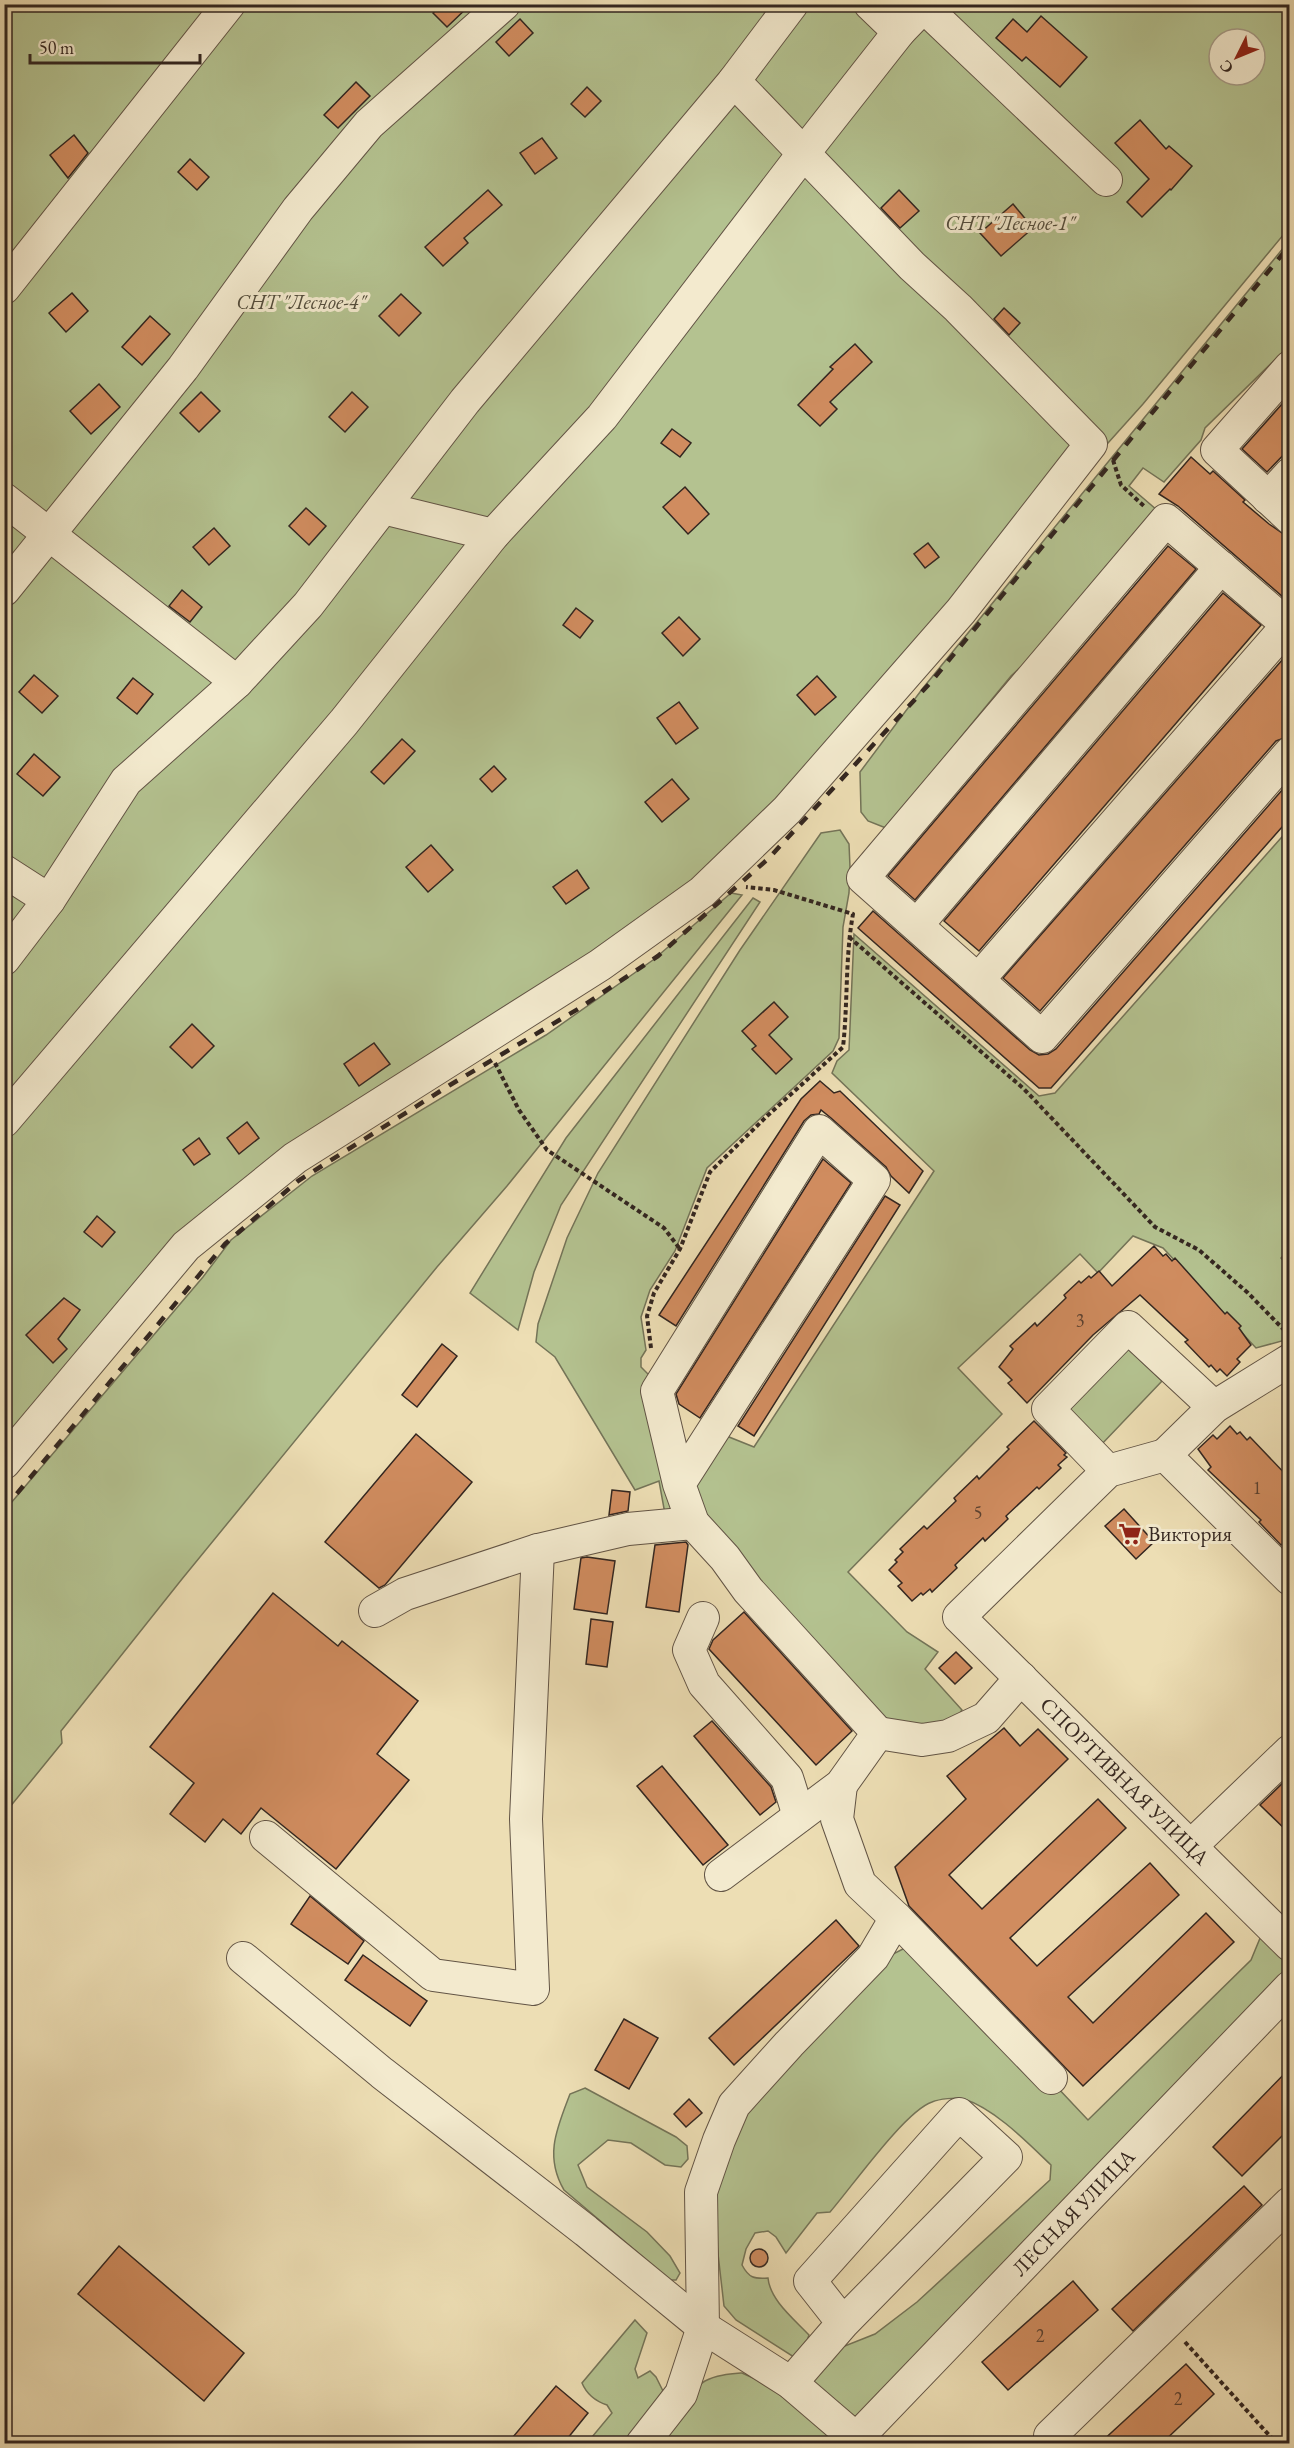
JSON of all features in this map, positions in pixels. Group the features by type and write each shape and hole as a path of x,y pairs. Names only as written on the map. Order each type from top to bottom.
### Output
{"street":[{"path":"4,288 229,4"},
{"path":"4,590 183,368 298,209 369,124 504,4"},
{"path":"4,959 49,900 126,781 237,682 308,605 465,401 735,81 792,4"},
{"path":"870,4 899,32"},
{"path":"4,1121 344,723 493,535 602,417 803,154 899,32 925,6 1106,180"},
{"path":"4,1463 186,1246 295,1158 600,965 702,892 788,810 953,620 1091,444 803,154 735,81"},
{"path":"1290,367 1217,450 1279,508 1290,474"},
{"path":"4,500 51,534 237,682"},
{"path":"383,508 493,535"},
{"path":"978,980 1289,626 1166,520 864,878 917,925 978,980 1042,1037 1290,753"},
{"path":"917,925 1221,567"},
{"path":"4,871 49,900"},
{"path":"679,1484 873,1180 819,1131 657,1390 679,1484 693,1523 725,1558 748,1590 878,1733 922,1740 948,1736 987,1718 1021,1678"},
{"path":"1214,1407 1128,1328 1048,1409 1108,1471 1165,1455 1214,1407 1290,1360"},
{"path":"1165,1455 1290,1579"},
{"name":"СПОРТИВНАЯ УЛИЦА","path":"1108,1471 958,1617 1191,1846 1286,1934"},
{"path":"375,1611 405,1594 538,1550 628,1529 693,1523"},
{"path":"266,1837 433,1975 533,1989 526,1819 538,1550"},
{"path":"703,1618 689,1650 704,1684 787,1778 799,1816"},
{"path":"721,1875 841,1785 878,1733"},
{"path":"1191,1846 1290,1751"},
{"path":"841,1785 837,1819 860,1884 1051,2078"},
{"path":"642,2444 681,2394 703,2326 701,2192 719,2140 735,2105 789,2044 873,1957 896,1918"},
{"path":"243,1958 382,2073 586,2231 703,2326 791,2383 859,2441"},
{"name":"ЛЕСНАЯ УЛИЦА","path":"859,2441 1290,1987"},
{"path":"791,2383 843,2323 1006,2157 959,2114 810,2281 843,2323"},
{"path":"1050,2436 1168,2322 1284,2219"}],"path":[{"path":"1091,444 1112,458 1121,485 1146,507 1166,520"},
{"path":"657,1390 647,1316 654,1293 680,1249 710,1172 766,1116 843,1047 849,937 853,915 774,890 738,886 702,892"},
{"path":"849,937 1024,1089 1155,1227 1199,1250 1248,1293 1290,1335"},
{"path":"473,1046 493,1060 519,1110 547,1150 664,1228 680,1249"},
{"path":"1168,2322 1277,2444"}],"green space":[{"path":"4,5 1290,5 1289,228 1108,443 893,705 773,833 240,1207 4,1478"},
{"path":"1289,241 1289,346 1205,428 1201,440 1164,482 1143,468 1129,486 1157,510 1041,648 1011,676 886,828 868,821 861,812 860,772 923,688"},
{"path":"1289,829 1290,1249 1281,1258 1289,1267 1289,1339 1256,1348 1163,1248 1133,1236 1098,1273 1080,1254 958,1368 1002,1414 848,1572 907,1632 938,1652 925,1669 962,1710 950,1727 883,1723 696,1509 697,1469 724,1435 754,1447 934,1171 832,1073 837,1061 849,1050 854,934 1039,1096 1055,1093"},
{"path":"840,830 849,844 850,867 849,893 843,927 839,1038 833,1051 707,1168 675,1251 650,1290 641,1317 646,1350 641,1358 641,1367 651,1377 677,1513 665,1514 659,1481 635,1490 555,1357 536,1342 538,1324 567,1238 598,1173 740,950 821,833"},
{"path":"731,893 742,895 507,1186 437,1267 182,1579 61,1731 62,1743 5,1813 5,1510 203,1277 231,1240 312,1176 546,1035 653,960"},
{"path":"753,898 760,902 561,1205 534,1272 518,1330 470,1293 566,1138"},
{"path":"1124,1345 1162,1381 1101,1445 1063,1409"},
{"path":"1263,1931 1287,1951 1287,1967 1278,1988 860,2415 844,2418 805,2391 827,2353 875,2334 917,2302 1050,2180 1051,2165 999,2118 964,2099 932,2102 921,2108 893,2134 830,2212 817,2213 786,2253 776,2237 768,2231 755,2233 746,2249 742,2265 752,2277 768,2278 778,2301 809,2335 803,2352 797,2359 736,2320 724,2306 713,2210 731,2135 753,2103 889,1956 905,1948 972,1997 1088,2120 1251,1960"},
{"path":"585,2088 676,2137 687,2146 688,2159 681,2167 665,2165 631,2143 608,2140 578,2165 587,2187 647,2232 670,2256 680,2273 676,2280 670,2280 564,2190 558,2178 554,2154 557,2130 570,2094"},
{"path":"635,2320 647,2333 635,2369 638,2378 650,2371 663,2391 659,2400 623,2443 587,2443 612,2413 607,2405 589,2394 582,2383"},
{"path":"742,2373 782,2395 841,2444 652,2444 676,2410 698,2386 714,2377"}],"building":[{"path":"442,4 471,4 447,27 433,13"},
{"path":"1041,16 1087,57 1060,87 1026,57 1022,61 996,38 1013,19 1027,32"},
{"path":"520,19 533,33 509,56 496,42"},
{"path":"356,82 370,96 338,128 324,115"},
{"path":"587,87 601,101 585,117 571,104"},
{"path":"1140,120 1166,149 1169,146 1192,166 1171,190 1142,217 1127,202 1149,179 1115,143"},
{"path":"74,135 88,153 68,178 50,155"},
{"path":"542,138 557,158 535,174 520,153"},
{"path":"190,159 209,177 197,190 178,172"},
{"path":"488,190 502,205 464,238 468,243 443,266 425,247"},
{"path":"899,190 919,211 900,228 881,208"},
{"path":"1013,204 1033,228 1001,256 980,233"},
{"path":"72,293 88,311 66,332 49,313"},
{"path":"401,294 421,313 399,336 379,316"},
{"path":"1004,308 1020,323 1009,335 994,319"},
{"path":"150,316 170,334 142,365 122,347"},
{"path":"855,344 872,362 830,402 837,409 820,426 798,405 833,369 830,367"},
{"path":"99,384 120,407 91,434 70,411"},
{"path":"201,392 220,411 199,432 180,413"},
{"path":"352,392 368,407 345,432 329,417"},
{"path":"1290,395 1290,448 1267,472 1242,449"},
{"path":"672,429 691,443 680,457 661,443"},
{"path":"1191,457 1210,474 1213,471 1245,500 1243,502 1269,524 1285,535 1290,535 1290,603 1178,506 1159,494"},
{"path":"685,487 709,514 688,534 663,507"},
{"path":"306,508 326,526 309,545 289,526"},
{"path":"214,528 230,546 209,565 193,547"},
{"path":"928,543 939,557 925,568 914,554"},
{"path":"1168,546 1196,569 915,900 888,876"},
{"path":"182,590 202,607 190,622 169,606"},
{"path":"1223,593 1261,625 979,951 944,921"},
{"path":"576,608 593,621 580,638 563,625"},
{"path":"679,617 700,639 683,656 662,633"},
{"path":"1290,651 1290,736 1276,741 1040,1011 1003,978"},
{"path":"34,675 58,696 42,713 19,692"},
{"path":"817,676 836,697 815,715 797,695"},
{"path":"133,678 153,694 137,714 117,698"},
{"path":"679,702 698,728 676,744 657,718"},
{"path":"402,739 415,751 384,784 371,772"},
{"path":"34,754 60,777 43,796 17,774"},
{"path":"494,766 506,779 492,792 480,779"},
{"path":"672,779 689,799 662,822 645,802"},
{"path":"1290,781 1290,818 1051,1088 1039,1088 858,928 873,911 1030,1050 1039,1055 1048,1054 1056,1049"},
{"path":"431,845 453,870 428,892 406,867"},
{"path":"577,870 589,888 566,904 553,887"},
{"path":"774,1002 788,1017 769,1035 792,1059 776,1074 752,1049 756,1046 742,1031"},
{"path":"192,1024 214,1046 192,1068 170,1047"},
{"path":"374,1043 390,1064 359,1086 344,1064"},
{"path":"820,1081 834,1093 840,1091 923,1171 909,1193 891,1176 886,1167 821,1110 819,1114 811,1115 804,1121 676,1326 659,1315 801,1099"},
{"path":"247,1122 259,1138 239,1154 227,1138"},
{"path":"199,1138 210,1154 194,1165 183,1150"},
{"path":"823,1159 851,1183 700,1418 679,1404 676,1394"},
{"path":"885,1196 900,1205 754,1436 738,1426"},
{"path":"97,1216 115,1232 102,1247 84,1232"},
{"path":"1154,1246 1163,1256 1166,1254 1172,1261 1175,1258 1225,1314 1227,1312 1241,1326 1239,1328 1251,1345 1237,1359 1240,1362 1227,1376 1220,1369 1217,1372 1211,1365 1209,1367 1185,1342 1188,1340 1140,1295 1093,1335 1027,1403 1008,1383 1012,1380 999,1367 1013,1349 1010,1346 1035,1323 1037,1326 1066,1298 1064,1295 1079,1281 1081,1283 1089,1276 1091,1278 1099,1271 1112,1286"},
{"path":"64,1298 80,1310 58,1339 67,1349 53,1363 26,1335"},
{"path":"442,1344 457,1356 417,1407 402,1395"},
{"path":"1034,1421 1066,1453 1064,1455 1067,1457 1058,1465 1061,1468 1006,1516 1008,1519 985,1541 983,1538 955,1565 957,1568 932,1592 930,1589 923,1595 921,1593 912,1601 898,1586 902,1583 889,1570 903,1552 900,1549 924,1526 927,1529 956,1501 954,1498 977,1476 979,1479"},
{"path":"1230,1426 1247,1440 1250,1437 1290,1479 1290,1538 1281,1545 1259,1522 1261,1520 1208,1470 1211,1467 1198,1449 1213,1435 1217,1439"},
{"path":"416,1434 472,1482 385,1585 379,1588 325,1542"},
{"path":"612,1490 630,1492 628,1511 609,1515"},
{"name":"Виктория","path":"1124,1509 1154,1542 1136,1559 1105,1526"},
{"path":"686,1542 688,1545 679,1612 646,1607 655,1545"},
{"path":"581,1558 615,1561 607,1614 574,1609"},
{"path":"273,1593 338,1646 342,1641 418,1701 377,1754 409,1780 336,1869 261,1808 241,1834 223,1819 205,1842 170,1814 194,1783 150,1747"},
{"path":"744,1612 852,1731 816,1765 709,1649 713,1640"},
{"path":"591,1619 613,1622 607,1667 586,1664"},
{"path":"956,1652 972,1668 955,1684 939,1668"},
{"path":"712,1721 771,1787 776,1802 760,1815 694,1736"},
{"path":"1004,1728 1020,1746 1038,1729 1068,1759 949,1875 982,1909 1098,1799 1126,1828 1010,1938 1037,1966 1150,1863 1179,1895 1068,1997 1093,2023 1206,1913 1234,1942 1083,2086 909,1906 895,1867 966,1799 947,1776"},
{"path":"662,1766 728,1845 703,1865 637,1786"},
{"path":"1290,1776 1290,1834 1260,1805"},
{"path":"310,1896 364,1941 348,1964 291,1924"},
{"path":"836,1920 859,1946 734,2065 709,2038"},
{"path":"363,1955 427,2001 410,2026 345,1980"},
{"path":"624,2019 658,2038 629,2089 595,2070"},
{"path":"1290,2068 1290,2128 1242,2176 1213,2147"},
{"path":"689,2099 702,2113 686,2127 674,2114"},
{"path":"1244,2186 1262,2205 1133,2331 1112,2309"},
{"path":"119,2246 244,2353 204,2401 78,2294"},
{"path":"755,2249 763,2249 768,2254 766,2265 755,2267 750,2262 750,2254"},
{"path":"1073,2281 1098,2310 1008,2390 982,2362"},
{"path":"1186,2364 1214,2394 1161,2444 1099,2444"},
{"path":"556,2386 588,2413 563,2444 507,2444"}],"railway":[{"path":"4,1509 225,1244 298,1181 450,1085 578,1009 658,956 769,858 931,682 1290,245"}],"place":[{"name":"Виктория","path":"1130,1534"}],"park label":[{"name":"СНТ \"Лесное-1\"","path":"1010,223"},
{"name":"СНТ \"Лесное-4\"","path":"301,302"}]}
